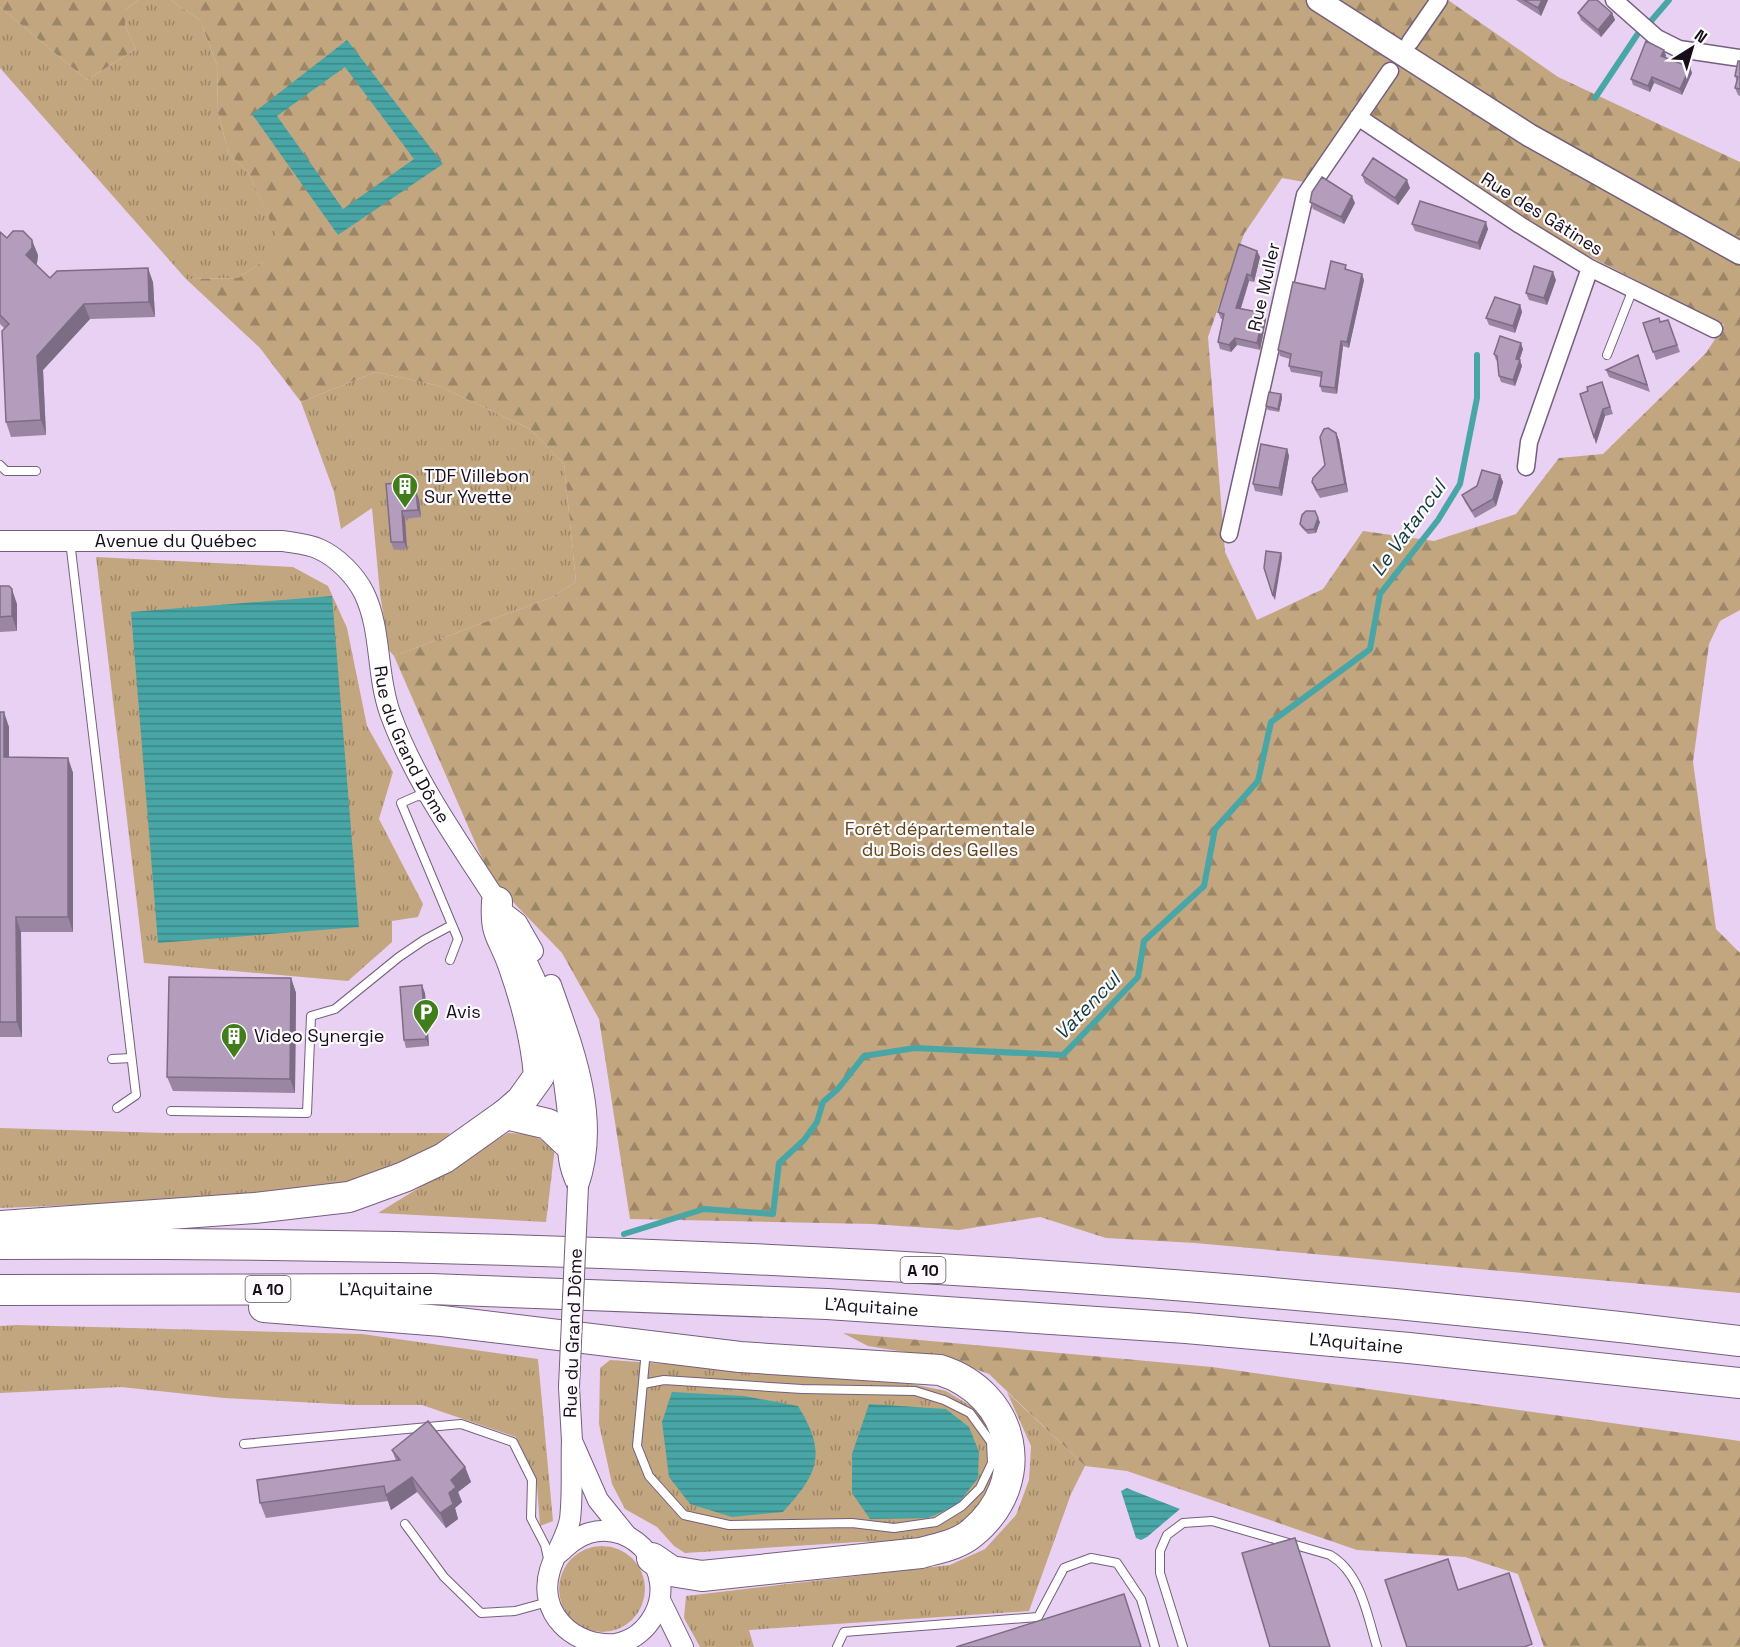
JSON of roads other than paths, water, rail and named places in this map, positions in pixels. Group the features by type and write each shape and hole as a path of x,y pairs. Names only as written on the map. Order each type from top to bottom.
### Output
{"highway":[{"path":"0,1226 254,1208 349,1197 404,1177 444,1158 506,1114 521,1101 539,1076 537,1044 530,1015 512,961 496,925 501,908"},
{"path":"506,1114 548,1124 574,1158"},
{"name":"A 10","path":"0,1244 304,1246 828,1263 1188,1287 1740,1341"},
{"path":"104,1289 140,1301 247,1306 430,1320 740,1357 940,1370 964,1379 982,1394 995,1411 1011,1450 1010,1475 1002,1495 987,1519 971,1535 949,1546 921,1553 702,1576 671,1571 652,1558"},
{"name":"L'Aquitaine","path":"0,1290 431,1289 827,1304 1186,1328 1408,1348 1740,1383"}],"main road":[{"path":"1318,0 1529,135 1740,253"}],"street":[{"path":"1410,42 1439,0"},
{"path":"1614,0 1657,38 1679,49 1740,58"},
{"name":"Rue Muller","path":"1229,534 1305,195 1390,72"},
{"name":"Rue des Gâtines","path":"1358,117 1520,225 1590,268 1714,329"},
{"path":"1526,467 1529,442 1590,268"},
{"name":"Avenue du Québec","path":"0,541 283,541 318,548 345,567"},
{"name":"Rue du Grand Dôme","path":"345,567 364,592 374,622 378,660 389,710 405,751 430,797 501,908 509,930 534,972 560,1059 578,1186 569,1387 572,1441 598,1500 627,1536"},
{"name":"Rue du Grand Dôme","path":"501,908 517,923 551,985 575,1053 585,1104 574,1158"},
{"path":"572,1441 570,1520 547,1585 548,1602 556,1619 568,1632 584,1642 625,1645 646,1627 660,1600"},
{"path":"554,1561 572,1540 590,1533 609,1531 627,1536 641,1545 652,1558 660,1578 660,1600 683,1647"}],"lane":[{"path":"1607,355 1633,289"},
{"path":"0,465 6,471 36,471"},
{"path":"70,542 136,1095 117,1108"},
{"path":"430,797 417,796 401,803 458,939 450,960"},
{"path":"171,1112 307,1113 311,1016 335,1009 399,957 452,925"},
{"path":"112,1059 131,1058"},
{"path":"643,1384 664,1380 802,1389 915,1391 944,1400 970,1413 992,1442 992,1463 980,1488 962,1506 936,1522 894,1528 852,1523 729,1525 684,1515 650,1476 638,1446 643,1384 646,1347"},
{"path":"244,1443 461,1424 513,1442 532,1480 531,1518 554,1561"},
{"path":"1183,1647 1160,1574 1160,1551 1167,1535 1183,1523 1212,1521 1330,1555 1343,1562 1353,1576 1377,1647"},
{"path":"405,1524 444,1577 481,1613 515,1611 548,1602"},
{"path":"837,1647 844,1632 1038,1617 1064,1568 1090,1558 1117,1563 1140,1599 1155,1647"}],"waterway":[{"name":"Vatencul","path":"1651,21 1669,0"},
{"name":"Vatencul","path":"1595,98 1637,35"},
{"name":"Le Vatancul","path":"1370,649 1380,594 1438,520 1460,484 1477,398 1477,355"},
{"name":"Vatencul","path":"624,1234 704,1209 773,1214 779,1163 804,1140 817,1122 823,1102 838,1089 864,1056 915,1048 1063,1055 1138,977 1144,941 1204,886 1215,829 1258,781 1271,722 1369,650"}],"place":[{"name":"TDF Villebon Sur Yvette","path":"405,509"},
{"name":"Avis","path":"426,1035"},
{"name":"Video Synergie","path":"234,1059"}],"park label":[{"name":"Forêt départementale du Bois des Gelles","path":"940,839"}]}
